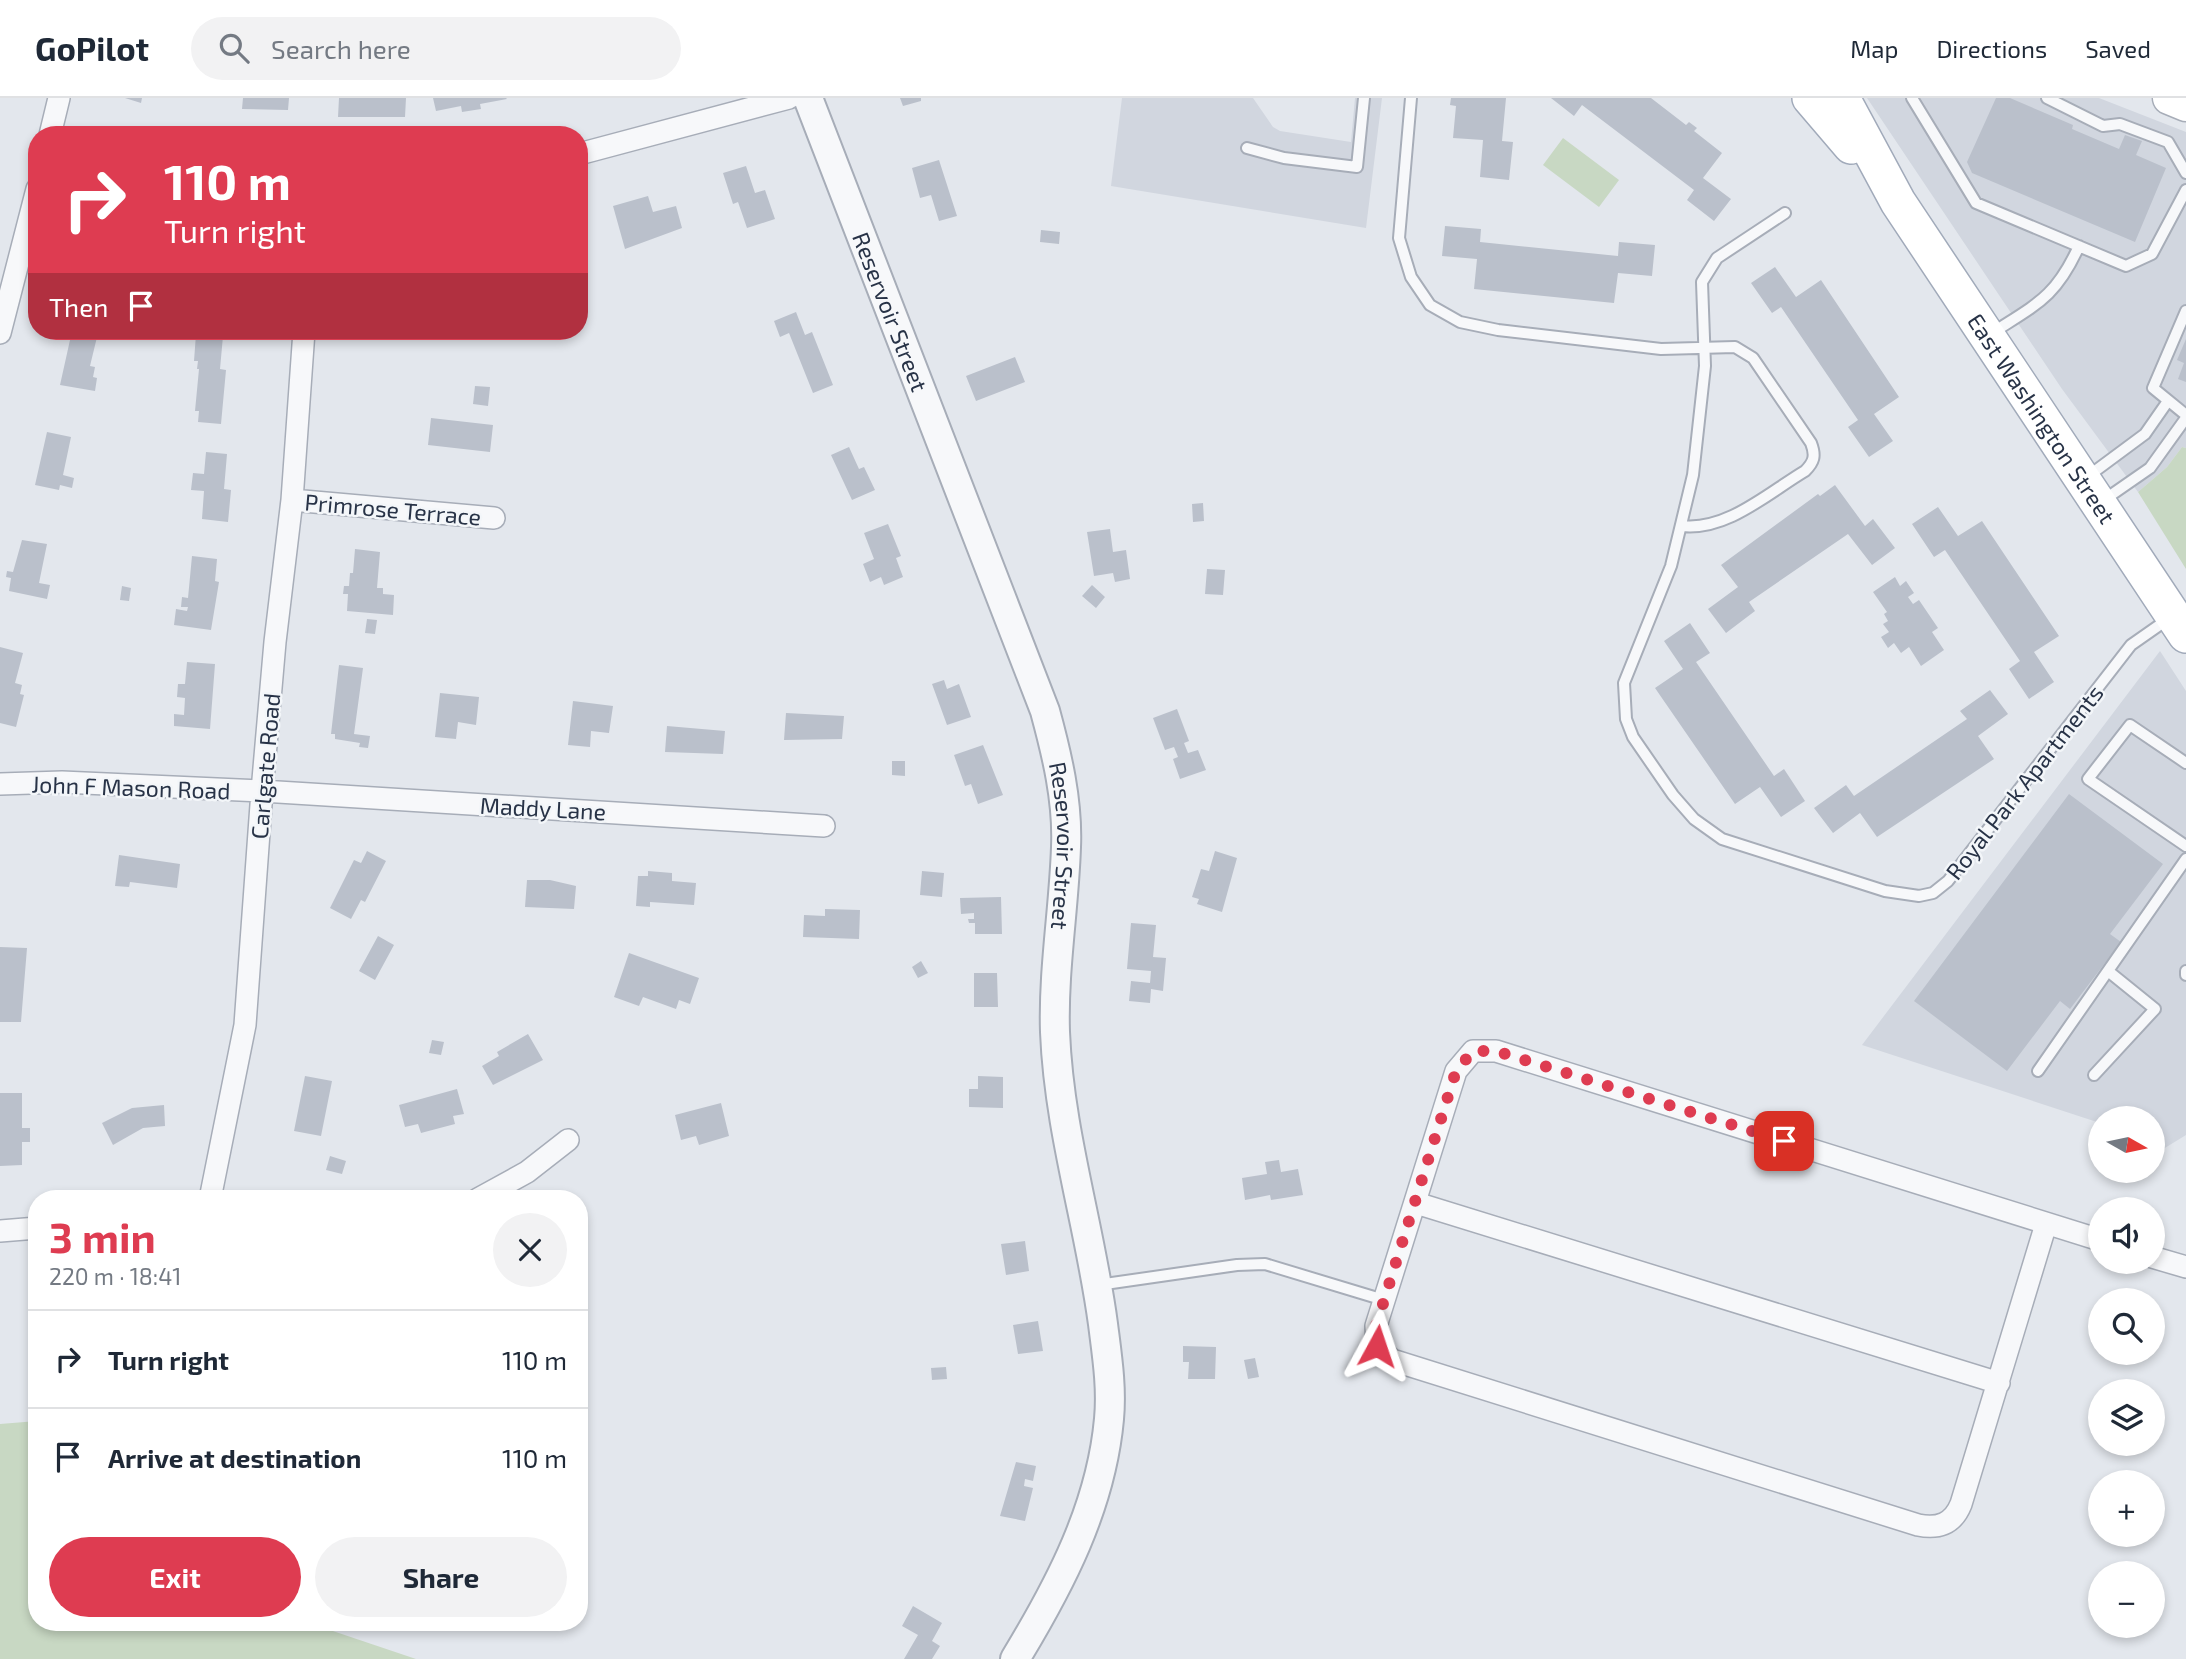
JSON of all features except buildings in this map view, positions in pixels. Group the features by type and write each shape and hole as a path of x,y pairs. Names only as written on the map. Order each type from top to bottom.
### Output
{"main road":[{"name":"East Washington Street","path":"1810,98 1898,202"},
{"name":"East Washington Street","path":"1842,98 1898,202 2179,626"},
{"path":"2169,98 2186,105"}],"street":[{"path":"52,126 59,98"},
{"path":"588,152 789,98"},
{"name":"Reservoir Street","path":"808,98 1005,606 1054,743 1065,810 1066,845 1056,976 1058,1082 1098,1284 1110,1386 1108,1428 1100,1474 1077,1544 1059,1584 1015,1659"},
{"path":"0,334 28,224"},
{"name":"Carlgate Road","path":"212,1190 245,1025 262,791 275,642 292,500 303,340"},
{"name":"Primrose Terrace","path":"292,500 494,518"},
{"name":"John F Mason Road","path":"0,784 62,782 262,791"},
{"name":"Maddy Lane","path":"262,791 824,826"},
{"path":"2046,1224 1957,1514 1948,1522 1928,1527 1392,1360 1380,1351 1376,1340 1384,1300 1456,1071 1473,1051 1484,1049 2088,1236"},
{"path":"494,1190 527,1172 568,1140"},
{"path":"1416,1203 1998,1383"},
{"path":"0,1231 28,1229"},
{"path":"2165,1261 2186,1267"}],"lane":[{"path":"1247,148 1284,158 1357,167 1364,98"},
{"path":"1411,98 1399,238 1411,277 1430,305 1460,322 1498,330 1661,349 1735,347 1747,352 1811,443 1815,453 1813,463 1805,471 1726,519 1698,528 1682,526"},
{"path":"1912,98 1976,203 2126,266 2152,254 2186,190"},
{"path":"2050,99 2103,126 2120,124 2168,142 2186,173"},
{"name":"Royal Park Apartments","path":"1785,213 1731,247 1707,270 1701,295 1704,346 1702,404 1682,526 1660,596 1624,683 1626,719 1633,737 1673,795 1694,820 1722,839 1885,891 1919,896 1933,892 1948,881 2131,645 2179,626"},
{"path":"1987,336 2042,301 2066,276 2079,246"},
{"path":"2091,491 2150,468 2186,417 2153,388 2186,311"},
{"path":"2091,491 2145,434 2168,401"},
{"path":"2186,763 2130,725 2088,779 2186,846"},
{"path":"2038,1071 2186,859"},
{"path":"2094,1075 2155,1009 2108,971"},
{"path":"1098,1284 1237,1265 1265,1264 1384,1300"}],"shaded area":[{"path":"1122,98 1253,98 1273,127 1280,131 1351,142 1355,98 1382,98 1366,228 1111,186"},
{"path":"1867,98 2099,98 2186,132 2186,448 2182,447 2167,467 2138,492 2062,389"},
{"path":"2160,651 2186,691 2186,1135 2165,1148 2165,1106 2088,1106 2088,1119 1862,1045"}],"green space":[{"path":"1563,138 1619,180 1599,207 1543,165"},
{"path":"2182,447 2186,448 2186,569 2138,492 2167,467"},
{"path":"28,1422 28,1631 333,1631 416,1659 0,1659 0,1424"}],"route":[{"path":"1377,1346 1376,1326 1456,1071 1473,1051 1496,1051 1784,1141"}]}
